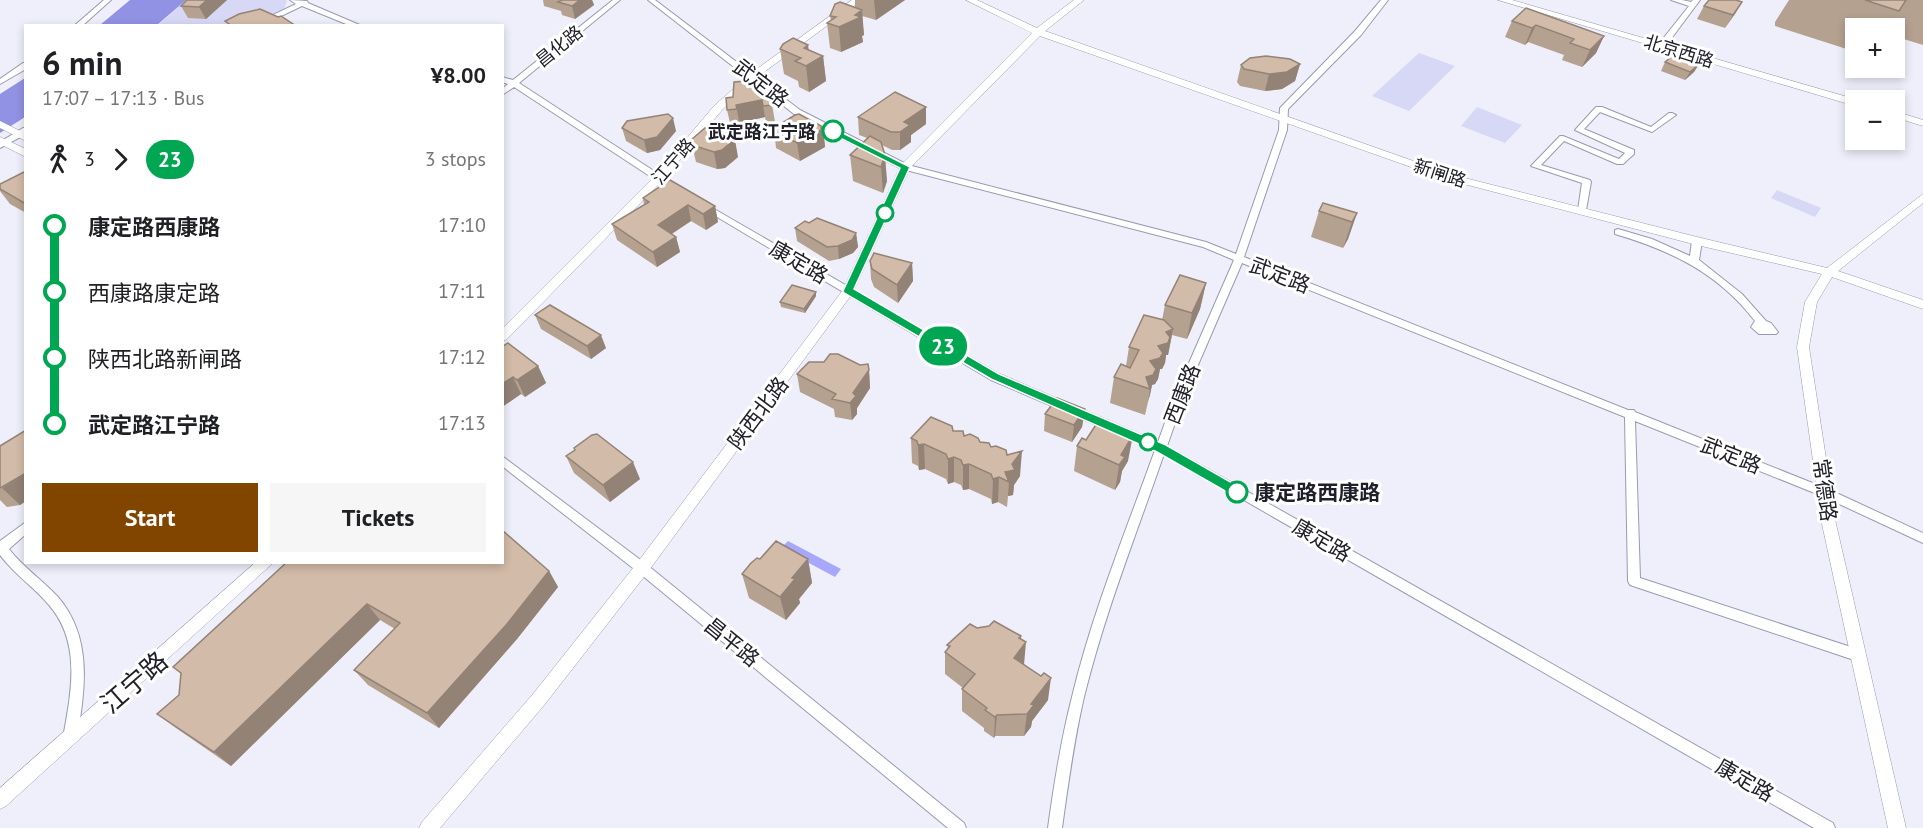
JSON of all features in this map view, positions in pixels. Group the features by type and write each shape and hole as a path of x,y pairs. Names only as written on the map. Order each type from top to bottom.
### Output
{"main road":[{"name":"江宁路","path":"504,335 659,178 718,108 753,76 858,0"},
{"name":"新闸路","path":"970,0 1038,32 1449,177 1829,273 1923,305"},
{"name":"陕西北路","path":"428,828 539,699 642,568 848,291 906,167 1038,32 1080,0"},
{"name":"北京西路","path":"1502,0 1845,100"},
{"path":"1905,117 1923,123"},
{"path":"0,124 21,133"},
{"path":"2,143 24,153"},
{"name":"常德路","path":"1897,828 1829,524 1803,347 1811,302 1829,273 1923,197"},
{"name":"江宁路","path":"0,801 265,564"}],"street":[{"path":"79,24 108,0"},
{"path":"293,0 306,2 355,24"},
{"name":"昌化路","path":"504,91 617,0"},
{"name":"武定路","path":"651,0 803,116 906,167 1206,245 1826,493 1923,538"},
{"name":"西康路","path":"1055,828 1067,750 1078,697 1095,635 1180,395 1239,259 1286,118 1284,108 1358,33 1385,0"},
{"path":"1674,0 1695,3"},
{"path":"257,24 306,2"},
{"path":"1662,45 1695,3"},
{"path":"0,82 24,66"},
{"path":"504,80 513,83 686,196"},
{"path":"1582,210 1587,182 1535,166 1563,138 1620,162 1631,152 1579,130 1599,109 1652,130 1671,115"},
{"path":"2,143 21,133"},
{"name":"康定路","path":"695,201 995,376 1161,448 1828,828"},
{"path":"1618,232 1649,241 1694,261 1728,285 1751,307 1762,323"},
{"path":"1694,261 1697,241"},
{"path":"1630,414 1634,581 1857,655"},
{"name":"昌平路","path":"504,462 642,568 959,828"},
{"path":"24,529 0,548 10,562 56,603 73,632 80,662 70,738"}],"shaded area":[{"path":"130,0 186,0 158,24 101,24"},
{"path":"186,0 287,1 284,9 249,24 159,24"},
{"path":"1419,53 1455,66 1409,111 1372,96"},
{"path":"24,79 24,118 0,133 0,94"},
{"path":"1477,107 1522,125 1505,143 1461,126"},
{"path":"1777,190 1821,208 1815,217 1771,198"},
{"path":"788,541 841,569 835,577 781,548"}],"building":[{"path":"187,0 207,0 199,7 181,6"},
{"path":"580,0 572,6 558,2"},
{"path":"1709,0 1742,2 1733,15 1704,6"},
{"path":"1865,0 1906,0 1899,11"},
{"path":"840,2 862,10 855,15 861,17 839,27 827,23 836,17 830,16 835,4"},
{"path":"1526,8 1604,36 1590,50 1570,43 1574,39 1536,25 1532,28 1512,21"},
{"path":"260,9 278,17 281,16 293,24 229,24 225,21 239,14"},
{"path":"793,38 808,45 804,48 823,56 806,66 795,61 801,58 780,49 783,44"},
{"path":"1675,54 1699,64 1690,72 1665,62"},
{"path":"1266,56 1290,59 1300,64 1287,72 1269,74 1244,69 1241,65 1250,58"},
{"path":"758,80 761,83 763,94 770,93 772,105 763,106 762,100 736,105 737,109 727,110 726,98 733,97 734,82"},
{"path":"895,92 926,107 904,122 910,125 900,132 891,132 858,117"},
{"path":"668,114 673,118 657,137 644,140 622,128 627,121"},
{"path":"799,114 823,129 797,143 774,131 777,129 774,128"},
{"path":"713,127 734,134 735,139 722,150 714,152 692,145 692,139 705,128"},
{"path":"870,136 881,142 885,155 881,167 850,155"},
{"path":"24,172 24,203 0,189 0,184"},
{"path":"670,180 715,206 703,214 688,205 658,225 676,237 653,252 612,224 649,202 643,198"},
{"path":"1323,203 1357,213 1352,222 1319,211"},
{"path":"817,218 856,233 852,240 838,246 827,247 795,228 805,221 809,223"},
{"path":"874,253 912,263 897,285 872,269 870,261"},
{"path":"1180,275 1206,283 1192,313 1165,305"},
{"path":"792,285 816,292 804,309 780,302"},
{"path":"550,305 601,335 587,346 535,315"},
{"path":"1144,315 1164,320 1173,329 1166,332 1170,337 1168,343 1158,346 1163,353 1160,358 1150,361 1156,369 1153,375 1146,377 1150,389 1114,377 1121,364 1130,368 1139,350 1129,347"},
{"path":"508,343 538,366 517,380 513,377 504,383 504,346"},
{"path":"830,354 838,354 860,365 868,364 869,370 853,393 856,396 850,403 832,399 836,394 797,374 809,362 824,362"},
{"path":"1057,398 1085,409 1074,425 1045,414"},
{"path":"931,417 952,426 953,431 963,431 964,436 970,434 978,438 980,442 989,443 991,447 996,446 1006,450 1007,455 1022,451 1012,464 1015,470 1005,472 1009,482 999,477 993,479 991,474 969,464 963,465 961,460 954,457 948,459 946,454 924,444 918,445 917,441 911,438"},
{"path":"1099,420 1133,435 1121,455 1125,457 1119,465 1077,446 1082,438 1086,440"},
{"path":"24,431 24,474 0,488 0,446"},
{"path":"597,434 633,462 603,485 566,456 592,435"},
{"path":"504,532 549,571 507,624 427,713 354,670 400,623 367,604 214,752 157,714 179,695 181,673 173,667 285,564 504,564"},
{"path":"776,541 808,559 780,597 742,574"},
{"path":"994,621 1021,636 1019,638 1026,642 1014,658 1041,676 1044,673 1051,678 1031,704 1034,705 1027,714 997,715 995,717 985,710 987,708 962,689 975,674 945,652 950,646 947,645 970,624 977,628 989,626"}],"bus line":[{"name":"23","path":"833,131 906,167 848,291 995,376 1161,448 1237,492"}],"place":[{"name":"武定路江宁路","path":"833,131"},
{"name":"康定路西康路","path":"1237,492"}]}
